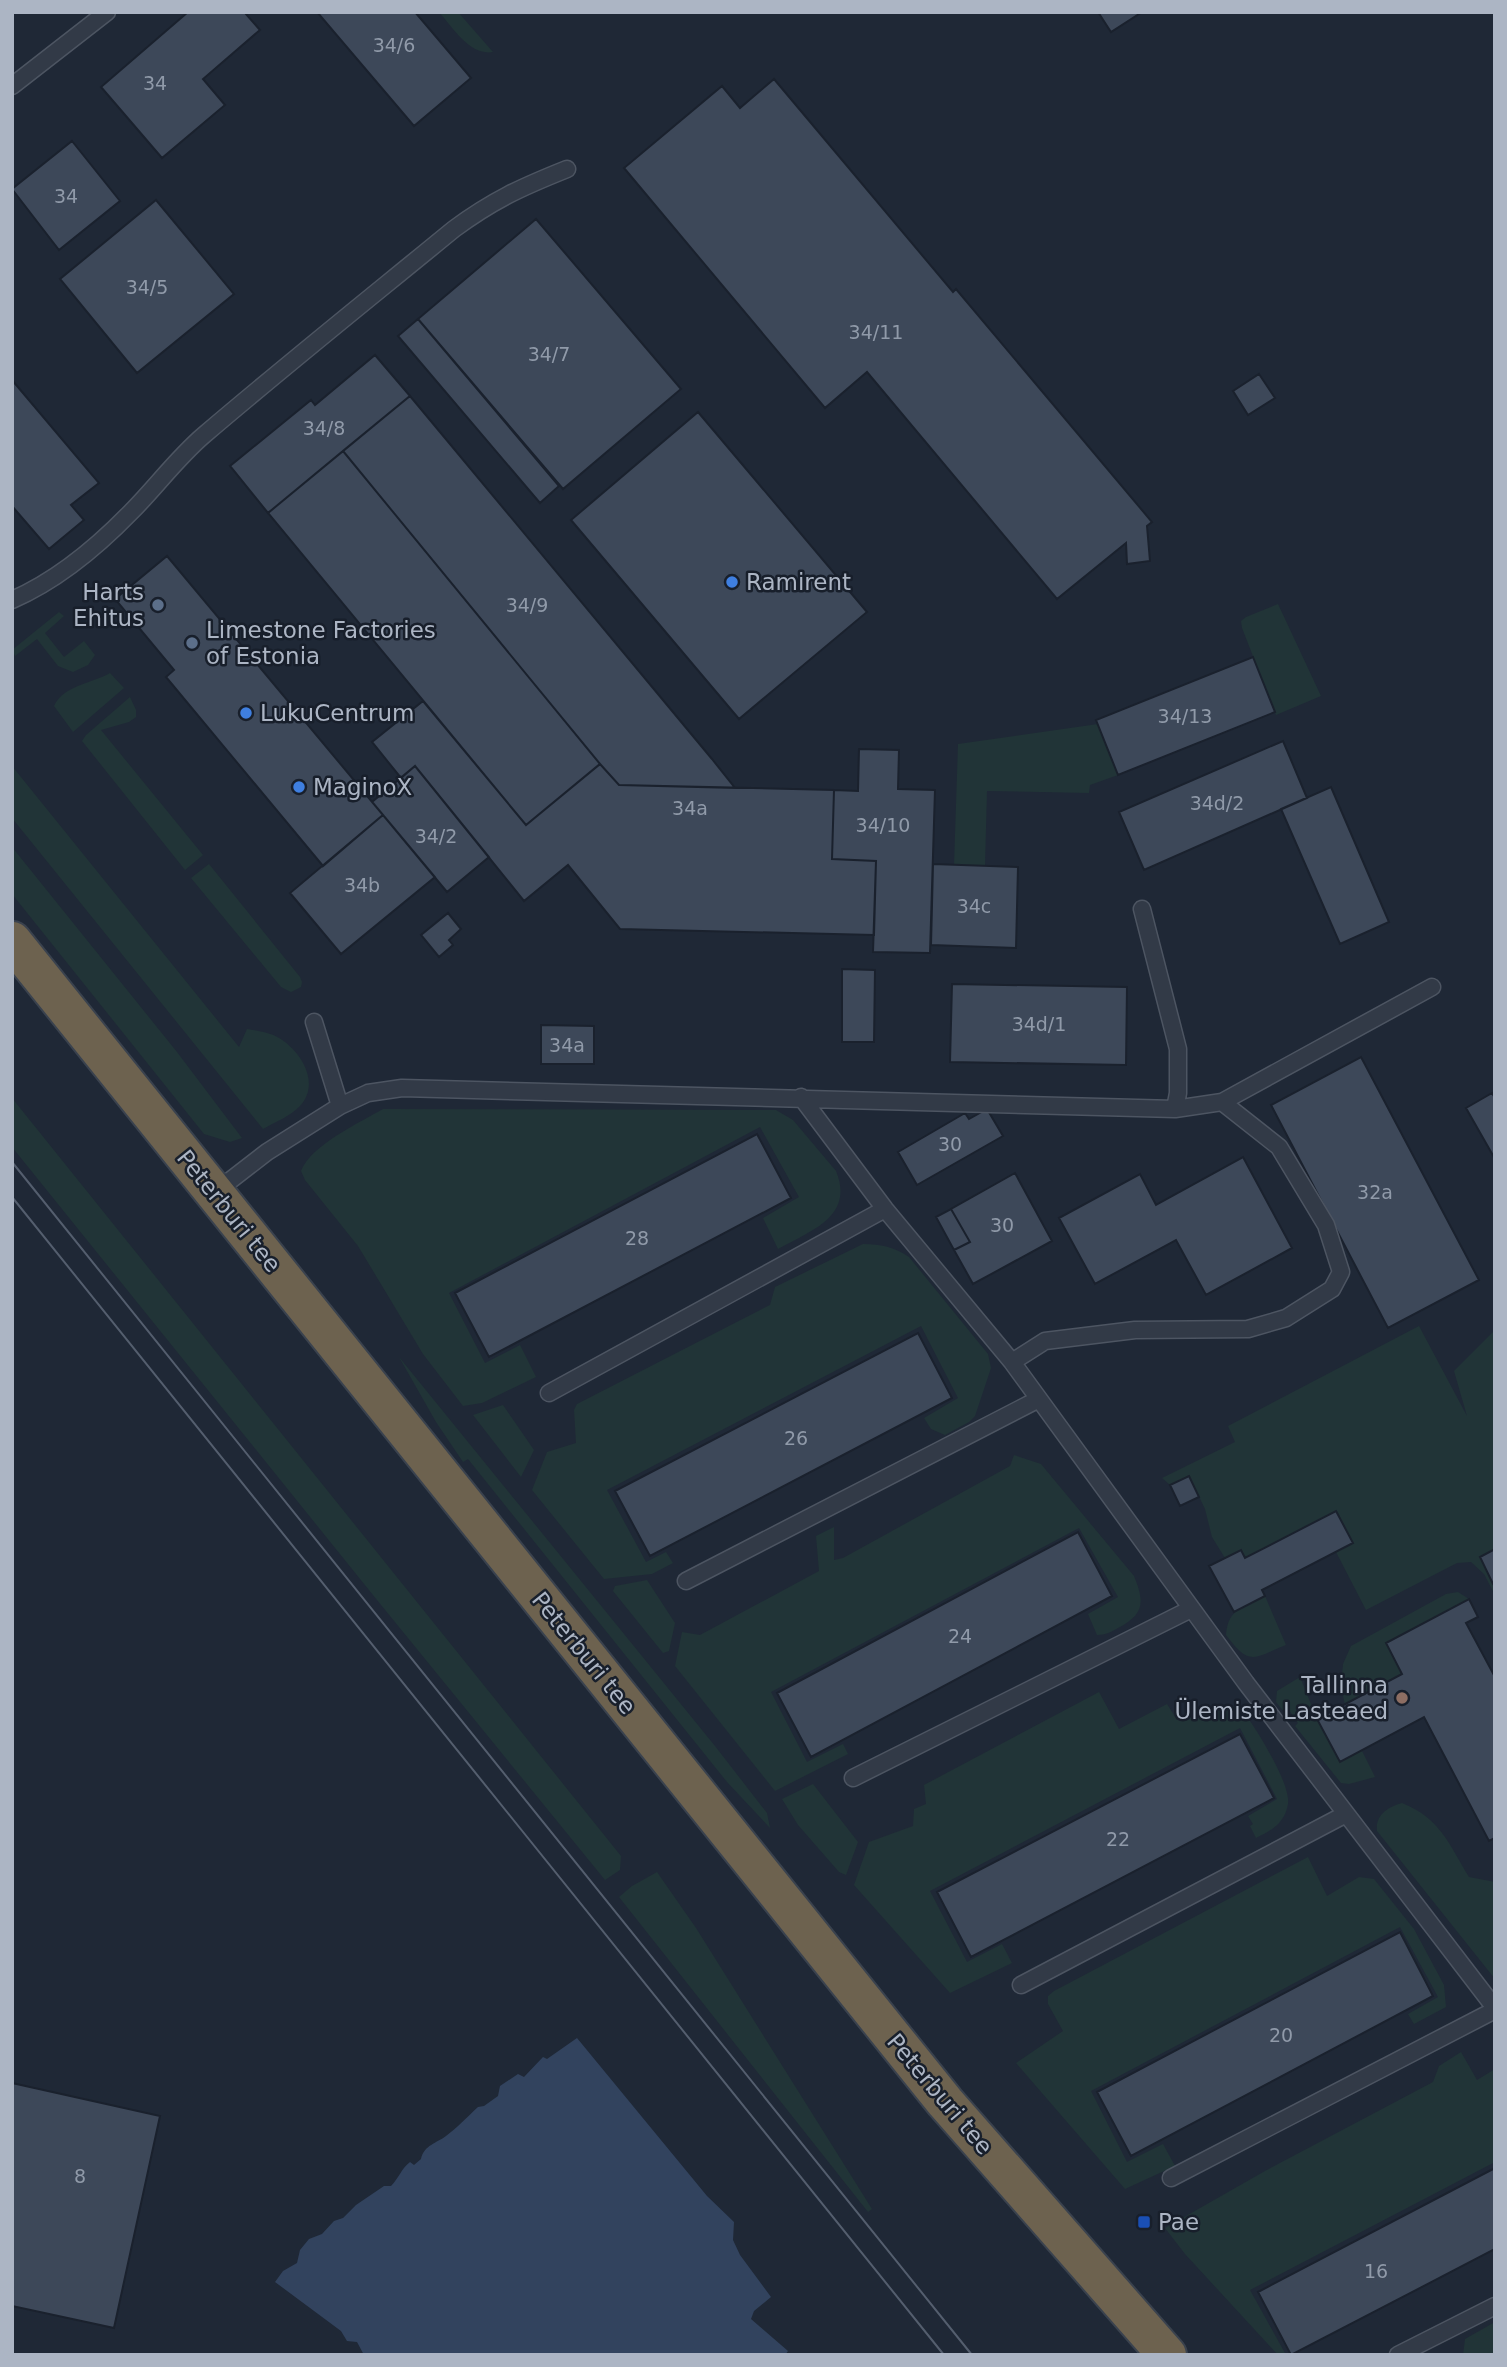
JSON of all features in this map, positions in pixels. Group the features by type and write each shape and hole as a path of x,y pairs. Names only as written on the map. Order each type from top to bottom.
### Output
{"highway":[{"name":"Peterburi tee","path":"12,941 945,2102 1167,2355"}],"lane":[{"path":"12,86 107,12"},
{"path":"12,600 58,575 101,540 131,513 203,436 454,229 511,191 566,169"},
{"path":"1142,909 1178,1049 1178,1093 1175,1109"},
{"path":"214,1192 267,1152 340,1106 368,1093 402,1088 1175,1109 1222,1102 1432,987"},
{"path":"314,1022 340,1106"},
{"path":"801,1097 885,1209 1012,1362 1191,1609 1495,2009 1171,2178"},
{"path":"1012,1362 1045,1341 1135,1330 1248,1329 1286,1318 1332,1289 1341,1272 1326,1225 1279,1147 1222,1102"},
{"path":"549,1393 885,1209"},
{"path":"686,1581 1039,1399"},
{"path":"853,1778 1191,1609"},
{"path":"1021,1985 1346,1814"},
{"path":"1398,2355 1495,2306"}],"green space":[{"path":"439,12 458,12 493,52 477,50 469,45"},
{"path":"1278,604 1321,696 1276,715 1241,621"},
{"path":"59,612 64,616 45,633 64,657 84,641 95,655 88,665 73,672 58,666 37,639 15,656 12,650"},
{"path":"110,673 124,688 73,732 54,706 58,699 71,689"},
{"path":"130,697 136,717 129,722 101,730 203,855 185,870 82,741"},
{"path":"1098,724 1118,775 1090,785 1089,793 987,791 985,866 954,865 958,744"},
{"path":"12,766 239,1047 247,1029 275,1036 295,1051 306,1068 309,1088 296,1110 263,1129 12,818"},
{"path":"12,847 177,1052 242,1138 230,1142 204,1134 12,894"},
{"path":"209,864 300,977 301,987 291,992 281,987 191,878"},
{"path":"12,1098 621,1856 620,1870 605,1880 12,1147"},
{"path":"383,1109 776,1110 793,1120 836,1171 840,1187 839,1200 834,1211 815,1229 778,1249 763,1218 799,1197 760,1127 449,1293 485,1363 520,1345 536,1377 482,1403 463,1406 423,1354 358,1246 305,1180 301,1171 306,1161 325,1144"},
{"path":"863,1244 887,1247 909,1257 988,1354 991,1368 975,1416 945,1435 931,1429 924,1418 958,1398 921,1326 607,1490 646,1562 666,1552 673,1563 652,1574 604,1579 532,1490 547,1452 576,1443 574,1410 577,1404 770,1305 775,1287"},
{"path":"1419,1326 1467,1416 1454,1371 1495,1330 1495,1549 1480,1557 1492,1583 1495,1583 1495,1595 1484,1574 1471,1562 1457,1563 1366,1610 1336,1552 1353,1543 1337,1511 1245,1558 1241,1550 1225,1558 1212,1537 1205,1509 1189,1476 1170,1485 1162,1478 1235,1442 1228,1426"},
{"path":"399,1357 715,1746 767,1813 770,1828 727,1782 468,1459 463,1462 436,1422"},
{"path":"503,1405 534,1450 521,1477 473,1415"},
{"path":"1014,1455 1041,1464 1134,1576 1141,1601 1137,1613 1127,1623 1106,1634 1097,1635 1088,1614 1118,1597 1079,1528 771,1692 807,1762 843,1744 848,1754 775,1791 675,1666 682,1632 700,1635 819,1571 816,1536 834,1527 834,1560 843,1558 1010,1466"},
{"path":"647,1580 675,1623 669,1651 663,1653 613,1591 615,1586"},
{"path":"1458,1592 1469,1599 1386,1643 1402,1674 1345,1705 1341,1686 1343,1664 1351,1646 1446,1594"},
{"path":"1265,1596 1286,1645 1259,1656 1247,1656 1226,1635 1227,1626 1238,1610"},
{"path":"1300,1677 1317,1719 1340,1762 1362,1751 1375,1777 1349,1784 1341,1783 1295,1726 1298,1723 1289,1710 1285,1713 1276,1702 1277,1691"},
{"path":"1099,1692 1119,1729 1167,1704 1177,1720 1234,1706 1250,1721 1280,1774 1288,1796 1284,1816 1272,1829 1256,1838 1248,1816 1277,1799 1240,1728 930,1891 967,1962 1002,1944 1012,1963 950,1993 854,1885 869,1842 913,1826 914,1809 926,1804 924,1785"},
{"path":"813,1784 858,1842 846,1875 839,1872 798,1825 782,1799"},
{"path":"1402,1803 1435,1824 1469,1877 1495,1882 1495,1979 1377,1831 1380,1816"},
{"path":"1308,1857 1327,1896 1359,1877 1374,1879 1414,1929 1444,1985 1446,2007 1414,2024 1408,2014 1438,1997 1400,1927 1091,2091 1127,2162 1163,2144 1175,2166 1125,2189 1016,2063 1063,2031 1048,2004 1048,1996"},
{"path":"657,1872 696,1928 872,2209 868,2212 619,1897"},
{"path":"1461,2052 1477,2080 1495,2069 1495,2162 1250,2290 1286,2355 1278,2355 1185,2254 1165,2228 1265,2171 1433,2082 1439,2066"},
{"path":"1495,2322 1495,2355 1463,2355 1465,2339"}],"water":[{"path":"577,2038 707,2196 734,2222 733,2240 740,2255 771,2297 754,2311 751,2319 788,2351 785,2355 364,2355 357,2342 347,2341 341,2331 275,2282 283,2271 297,2263 300,2250 309,2239 322,2234 334,2221 343,2218 356,2205 384,2186 391,2186 410,2162 414,2165 428,2147 450,2133 478,2107 498,2096 500,2086 518,2074 524,2077 543,2057 547,2059"}],"building":[{"path":"188,12 247,12 260,30 203,79 225,105 162,158 101,87"},
{"path":"317,12 415,12 471,78 414,126"},
{"path":"1098,12 1142,12 1111,32"},
{"path":"774,79 953,292 956,289 1152,522 1147,526 1150,561 1127,564 1126,543 1057,599 867,372 825,408 624,168 722,86 740,108"},
{"path":"72,141 120,201 59,250 12,189"},
{"path":"156,200 234,294 137,373 60,279"},
{"path":"536,219 681,389 563,489 418,319"},
{"path":"418,319 559,486 540,503 398,336"},
{"path":"375,355 410,396 268,513 230,466 311,400 315,405"},
{"path":"1259,374 1275,398 1248,415 1233,391"},
{"path":"12,380 99,483 71,505 84,520 49,549 12,506"},
{"path":"410,396 735,788 619,785 600,764 343,451"},
{"name":"Ramirent","path":"698,412 867,612 739,719 571,520"},
{"path":"343,451 600,764 526,825 268,513"},
{"path":"167,556 383,815 323,866 166,677 174,670 115,599"},
{"path":"1253,657 1275,712 1118,775 1096,720"},
{"path":"423,701 526,825 600,764 619,785 834,790 832,859 876,861 874,935 620,929 568,865 524,901 415,766 401,778 372,742"},
{"path":"1283,741 1307,798 1144,870 1119,812"},
{"path":"859,749 899,750 898,789 935,790 930,953 873,952 876,861 832,859 834,790 858,791"},
{"path":"415,766 489,857 447,892 372,802"},
{"path":"1331,787 1389,922 1340,944 1281,809"},
{"path":"383,815 435,877 341,954 290,893"},
{"path":"933,864 1018,867 1016,948 931,945"},
{"path":"448,913 461,929 449,940 453,945 439,957 421,935"},
{"path":"842,969 875,970 874,1042 842,1042"},
{"path":"952,984 1127,987 1126,1065 950,1062"},
{"path":"541,1025 594,1026 594,1064 541,1064"},
{"path":"1361,1057 1479,1280 1388,1328 1271,1105"},
{"path":"1492,1093 1495,1098 1495,1159 1466,1108"},
{"path":"987,1109 1003,1136 917,1185 898,1152 965,1113 969,1119"},
{"path":"757,1134 791,1198 489,1357 455,1293"},
{"path":"1243,1157 1292,1248 1206,1295 1176,1240 1095,1284 1059,1218 1140,1174 1156,1205"},
{"path":"1015,1173 1052,1241 973,1284 954,1250 970,1242 951,1209"},
{"path":"951,1209 970,1242 954,1250 936,1217"},
{"path":"918,1333 952,1398 650,1556 615,1491"},
{"path":"1189,1476 1199,1497 1180,1506 1170,1485"},
{"path":"1336,1511 1353,1543 1262,1590 1265,1596 1234,1612 1209,1566 1241,1550 1245,1558"},
{"path":"1078,1532 1112,1596 811,1757 777,1693"},
{"path":"1495,1549 1495,1583 1493,1584 1480,1557"},
{"path":"1469,1599 1478,1617 1466,1623 1495,1677 1495,1838 1489,1841 1424,1717 1340,1762 1317,1719 1402,1674 1386,1643"},
{"path":"1240,1734 1274,1798 971,1957 937,1892"},
{"path":"1400,1932 1433,1996 1131,2156 1097,2092"},
{"path":"12,2083 160,2116 114,2328 12,2306"},
{"path":"1495,2168 1495,2249 1291,2355 1258,2292"}],"tram line":[{"path":"12,1162 972,2355"},
{"path":"12,1197 944,2355"}],"place":[{"name":"Ramirent","path":"732,582"},
{"name":"Harts Ehitus","path":"158,605"},
{"name":"Limestone Factories of Estonia","path":"192,643"},
{"name":"LukuCentrum","path":"246,713"},
{"name":"MaginoX","path":"299,787"},
{"name":"Tallinna Ülemiste Lasteaed","path":"1402,1698"},
{"name":"Pae","path":"1144,2222"}]}
